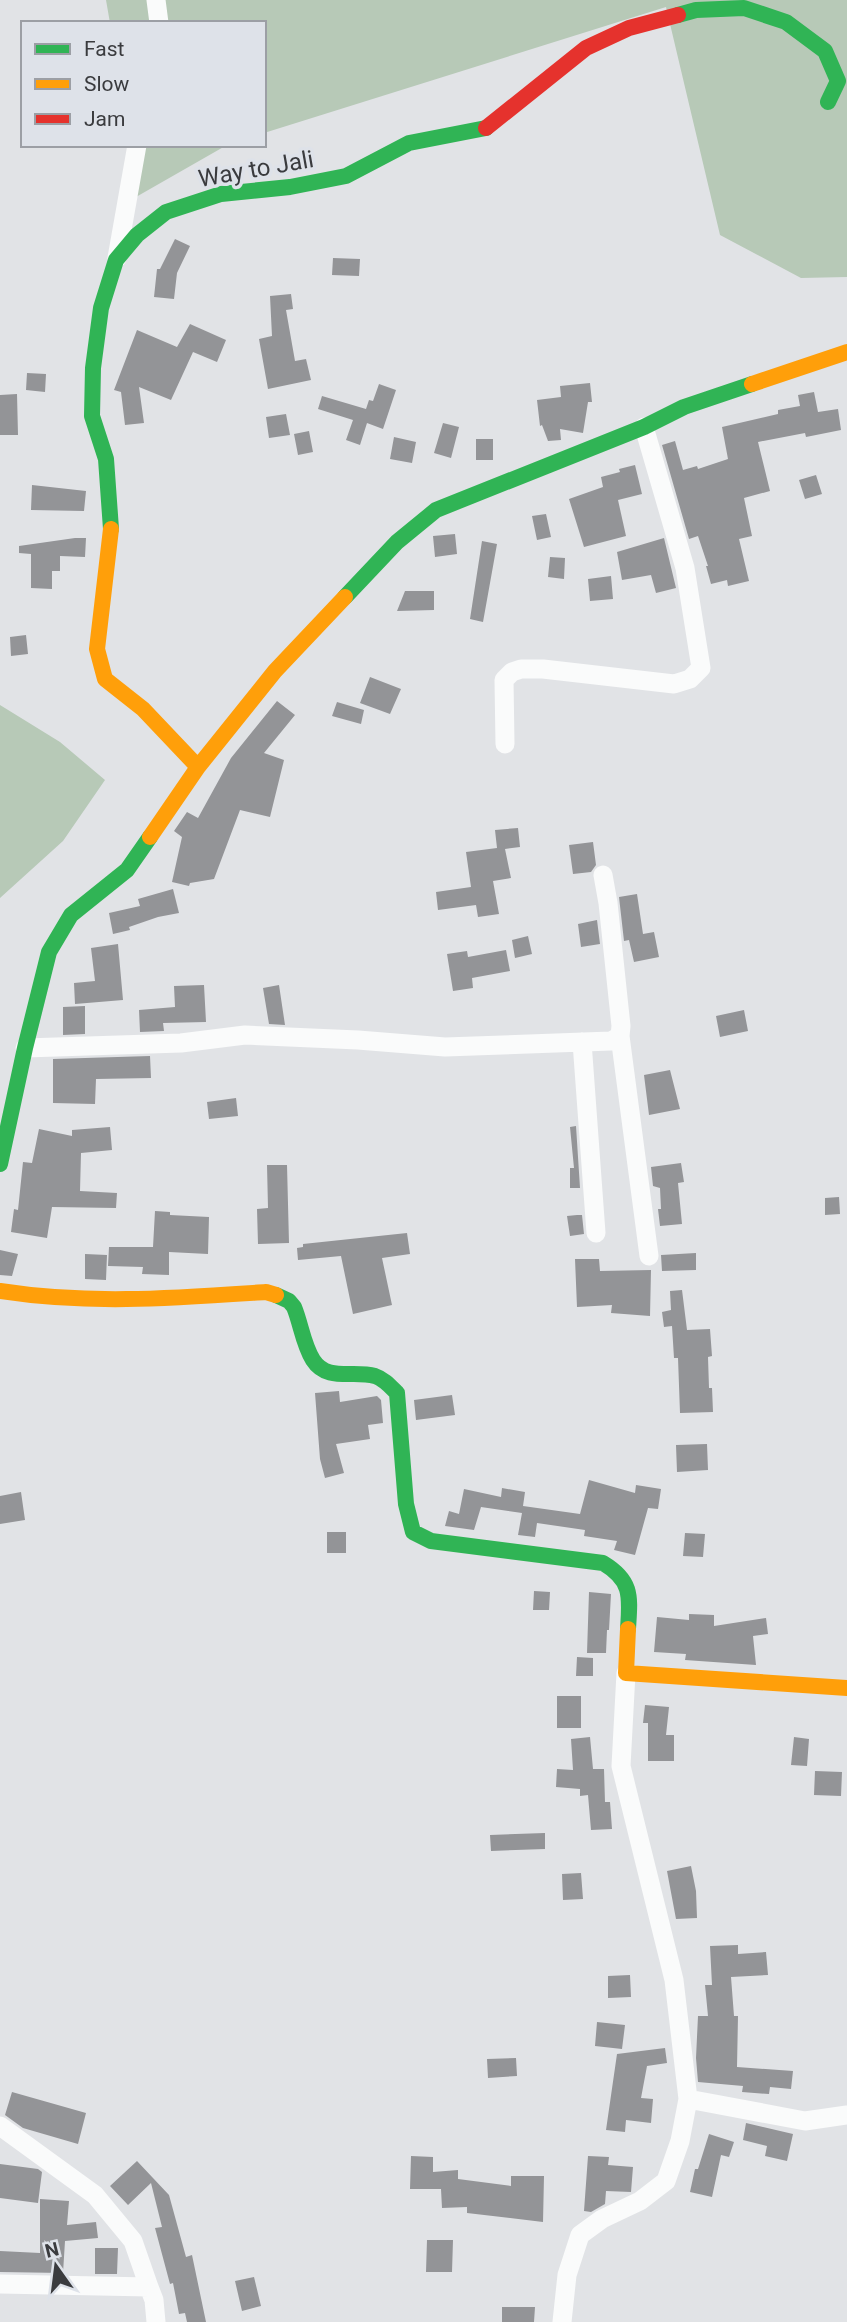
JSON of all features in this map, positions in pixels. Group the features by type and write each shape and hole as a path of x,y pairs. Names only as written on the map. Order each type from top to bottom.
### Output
{"street":[{"path":"156,0 159,21"},
{"name":"Way to Jali","path":"198,767 143,709 105,680 97,649 111,531 106,459 92,416 93,368 101,308 116,260 137,235 166,212 221,194 290,187 346,176 409,143 489,127 586,48 629,28 696,10 744,8 786,22 825,51 838,81 828,102"},
{"path":"116,260 137,147"},
{"path":"0,1164 49,952 71,915 127,870 198,767 275,671 366,573 436,510 644,427 684,407 847,352"},
{"path":"505,744 504,680 512,672 543,668 674,684 690,679 701,668 685,568 644,427"},
{"path":"603,875 620,1036 649,1256"},
{"path":"25,1048 181,1043 245,1035 445,1047 611,1041 620,1036"},
{"path":"582,1042 596,1233"},
{"path":"0,1291 34,1298 135,1301 266,1292 281,1297 294,1306 306,1347 327,1373 371,1375 386,1379 397,1393 406,1504 413,1532 430,1541 603,1563 618,1572 630,1595 621,1766 674,1980 688,2099 680,2141 666,2181 640,2201 602,2219 580,2235 567,2275 562,2322"},
{"path":"626,1673 847,1688"},
{"path":"688,2099 755,2114 805,2121 847,2115"},
{"path":"0,2126 95,2195 133,2241 154,2300 156,2322"},
{"path":"0,2284 149,2287"}],"green space":[{"path":"106,0 847,0 847,277 801,278 720,235 666,7 266,132 266,21 110,21"},
{"path":"128,147 224,147 136,197"},
{"path":"0,705 60,742 105,780 63,841 0,898"}],"building":[{"path":"175,239 190,246 177,273 174,299 154,297 157,269 160,269"},
{"path":"333,258 360,259 359,276 332,275"},
{"path":"291,294 293,309 286,310 295,361 306,359 311,380 268,389 259,339 272,336 270,296"},
{"path":"190,324 226,340 217,362 193,352 171,400 139,387 144,423 125,425 121,392 114,390 137,330 177,347"},
{"path":"27,373 46,374 45,392 26,390"},
{"path":"590,383 592,402 588,402 583,433 560,429 561,440 548,441 542,425 540,426 537,400 561,397 560,386"},
{"path":"379,384 396,390 383,429 367,423 360,445 346,440 353,420 318,409 322,396 366,409 369,400 373,401"},
{"path":"814,392 818,412 838,409 841,430 806,437 805,433 758,442 770,491 744,498 752,536 739,539 749,581 728,586 727,580 711,584 698,536 689,539 662,445 675,441 683,470 697,466 698,469 728,459 722,427 800,406 798,395"},
{"path":"17,394 18,435 0,435 0,395"},
{"path":"286,414 290,435 269,438 266,417"},
{"path":"443,423 459,427 451,458 434,453"},
{"path":"309,431 313,452 298,455 294,434"},
{"path":"394,437 416,442 412,463 390,459"},
{"path":"476,439 493,439 493,460 476,460"},
{"path":"635,465 642,494 618,500 626,536 584,547 569,499 603,487 601,477"},
{"path":"816,475 822,494 805,499 799,480"},
{"path":"32,485 86,491 84,511 31,510"},
{"path":"546,514 551,537 537,540 532,516"},
{"path":"455,534 457,554 435,557 433,536"},
{"path":"86,538 85,557 60,556 60,571 52,571 52,589 31,588 31,554 19,553 19,546"},
{"path":"664,538 676,588 656,593 651,575 622,580 617,552"},
{"path":"482,541 497,544 483,622 470,619"},
{"path":"550,557 565,558 564,579 548,577"},
{"path":"611,576 613,599 590,601 588,579"},
{"path":"405,591 434,591 434,610 397,611"},
{"path":"26,635 28,654 11,656 10,637"},
{"path":"370,677 401,689 390,714 360,703"},
{"path":"277,701 295,715 264,753 284,760 270,817 240,810 214,879 190,883 189,886 172,882 182,837 174,831 187,812 198,818 231,758"},
{"path":"337,702 364,710 361,724 332,716"},
{"path":"518,828 520,847 505,849 511,878 493,881 499,914 478,917 476,905 438,910 436,892 471,887 466,852 497,848 495,830"},
{"path":"593,842 596,865 591,872 573,874 569,845"},
{"path":"173,889 179,913 158,917 129,927 130,930 113,934 109,913 140,906 138,899"},
{"path":"637,894 643,934 654,932 659,957 634,962 629,940 624,941 619,897"},
{"path":"597,920 600,944 581,947 578,924"},
{"path":"528,936 532,954 515,958 512,940"},
{"path":"118,944 123,1000 75,1004 74,983 95,981 91,948"},
{"path":"506,950 510,971 472,978 473,988 453,991 447,954 467,951 468,957"},
{"path":"204,985 206,1022 163,1023 164,1031 140,1032 139,1010 175,1007 174,986"},
{"path":"279,985 285,1025 269,1024 263,988"},
{"path":"85,1006 85,1034 63,1035 63,1007"},
{"path":"744,1010 748,1031 720,1037 716,1016"},
{"path":"150,1056 151,1078 96,1079 95,1104 53,1103 53,1059"},
{"path":"670,1070 680,1109 649,1115 644,1075"},
{"path":"236,1098 238,1116 209,1119 207,1102"},
{"path":"576,1126 580,1188 570,1188 570,1168 574,1168 570,1127"},
{"path":"110,1127 112,1150 81,1153 80,1191 117,1193 116,1208 52,1207 47,1238 11,1232 14,1209 18,1210 23,1162 32,1163 39,1129 72,1136 72,1130"},
{"path":"681,1163 684,1182 678,1183 682,1224 660,1226 660,1188 653,1186 651,1167"},
{"path":"267,1165 287,1165 289,1243 258,1244 257,1209 268,1208"},
{"path":"839,1197 840,1214 825,1215 825,1198"},
{"path":"155,1211 170,1212 170,1215 209,1217 208,1254 169,1252 169,1275 142,1274 143,1267 108,1266 109,1247 153,1247"},
{"path":"582,1215 584,1234 570,1236 567,1216"},
{"path":"407,1233 410,1254 382,1258 392,1305 353,1314 341,1256 298,1260 297,1248 303,1247 303,1244"},
{"path":"0,1250 18,1254 12,1276 0,1275"},
{"path":"696,1253 696,1270 662,1271 661,1255"},
{"path":"85,1254 107,1255 106,1280 85,1279"},
{"path":"575,1259 599,1259 600,1271 651,1270 650,1316 611,1313 612,1305 577,1307"},
{"path":"682,1290 687,1330 710,1329 712,1356 708,1357 709,1388 712,1388 713,1412 680,1413 678,1358 674,1358 672,1326 664,1327 662,1312 671,1310 670,1291"},
{"path":"339,1391 340,1402 377,1396 381,1400 383,1423 368,1425 370,1439 336,1444 344,1473 325,1478 320,1459 315,1393"},
{"path":"452,1395 455,1415 416,1420 414,1400"},
{"path":"707,1444 708,1470 677,1472 676,1445"},
{"path":"589,1480 635,1493 636,1485 661,1489 658,1509 648,1508 635,1555 614,1550 617,1541 584,1536 585,1530 537,1523 535,1537 518,1535 522,1513 481,1507 474,1530 445,1526 449,1511 459,1514 464,1489 501,1497 502,1488 525,1492 523,1506 580,1514"},
{"path":"21,1492 25,1520 0,1524 0,1496"},
{"path":"327,1532 346,1532 346,1553 327,1553"},
{"path":"685,1533 705,1534 703,1557 683,1556"},
{"path":"534,1591 550,1592 549,1610 533,1610"},
{"path":"589,1592 611,1594 606,1653 587,1653"},
{"path":"689,1614 714,1615 714,1626 766,1618 768,1634 753,1636 756,1665 685,1660 686,1654 654,1652 657,1617 689,1620"},
{"path":"577,1657 593,1658 593,1676 576,1676"},
{"path":"557,1696 581,1696 581,1728 557,1728"},
{"path":"645,1705 669,1707 666,1735 674,1735 674,1761 648,1761 648,1723 643,1723"},
{"path":"590,1737 593,1769 604,1769 605,1802 610,1802 612,1829 591,1830 588,1795 580,1796 580,1789 556,1787 557,1769 573,1770 571,1739"},
{"path":"794,1737 809,1739 807,1766 791,1765"},
{"path":"815,1771 842,1772 841,1796 814,1795"},
{"path":"545,1833 545,1849 491,1851 490,1835"},
{"path":"691,1866 696,1891 697,1918 676,1919 667,1871"},
{"path":"581,1873 583,1899 563,1900 562,1874"},
{"path":"738,1945 738,1954 766,1952 768,1975 731,1977 734,2016 738,2016 737,2067 793,2071 791,2089 770,2087 769,2094 742,2092 743,2086 698,2082 698,2016 708,2016 705,1985 712,1985 710,1946"},
{"path":"630,1975 631,1997 608,1998 608,1976"},
{"path":"597,2022 625,2025 622,2049 595,2046"},
{"path":"665,2048 667,2063 647,2066 641,2098 653,2099 651,2123 626,2120 625,2132 606,2130 617,2054"},
{"path":"516,2058 517,2076 488,2078 487,2059"},
{"path":"12,2092 86,2113 78,2144 23,2128 5,2115"},
{"path":"746,2123 793,2134 787,2161 765,2156 767,2146 743,2140"},
{"path":"709,2134 734,2142 729,2157 721,2155 712,2197 690,2192 695,2169 698,2169"},
{"path":"411,2156 433,2157 433,2172 458,2170 458,2179 511,2186 511,2176 544,2176 543,2222 467,2213 467,2207 442,2208 441,2189 410,2189"},
{"path":"588,2156 609,2157 608,2165 633,2167 631,2192 606,2191 605,2204 591,2212 584,2211"},
{"path":"137,2161 169,2195 186,2257 192,2255 206,2322 187,2322 185,2313 179,2314 173,2283 170,2284 155,2228 162,2227 151,2183 128,2205 110,2186"},
{"path":"0,2164 38,2169 42,2172 38,2203 0,2198"},
{"path":"40,2199 69,2201 67,2225 96,2222 98,2238 65,2241 63,2273 0,2272 0,2251 40,2253"},
{"path":"427,2240 453,2240 452,2272 426,2272"},
{"path":"95,2248 118,2248 117,2274 95,2274"},
{"path":"254,2277 261,2306 242,2311 235,2281"},
{"path":"502,2307 535,2307 534,2322 502,2322"}],"traffic: fast":[{"path":"678,15 696,10 744,8 786,22 825,51 838,81 828,102"},
{"path":"111,529 106,459 92,416 93,368 101,308 116,260 137,235 166,212 221,194 290,187 346,176 409,143 486,128"},
{"path":"345,597 397,542 436,510 644,427 684,407 752,384"},
{"path":"0,1164 49,952 71,915 127,870 150,837"},
{"path":"276,1295 289,1301 294,1307 307,1347 319,1367 333,1373 375,1376 397,1393 406,1504 413,1532 431,1541 603,1563 625,1583 629,1599 628,1629"}],"traffic: slow":[{"path":"752,384 847,352"},
{"path":"111,529 97,649 105,679 143,709 198,767"},
{"path":"150,837 198,767 275,671 345,597"},
{"path":"0,1291 100,1299 266,1292 276,1295"},
{"path":"628,1629 626,1673 847,1688"}],"traffic: jam":[{"path":"486,128 586,48 629,28 678,15"}]}
